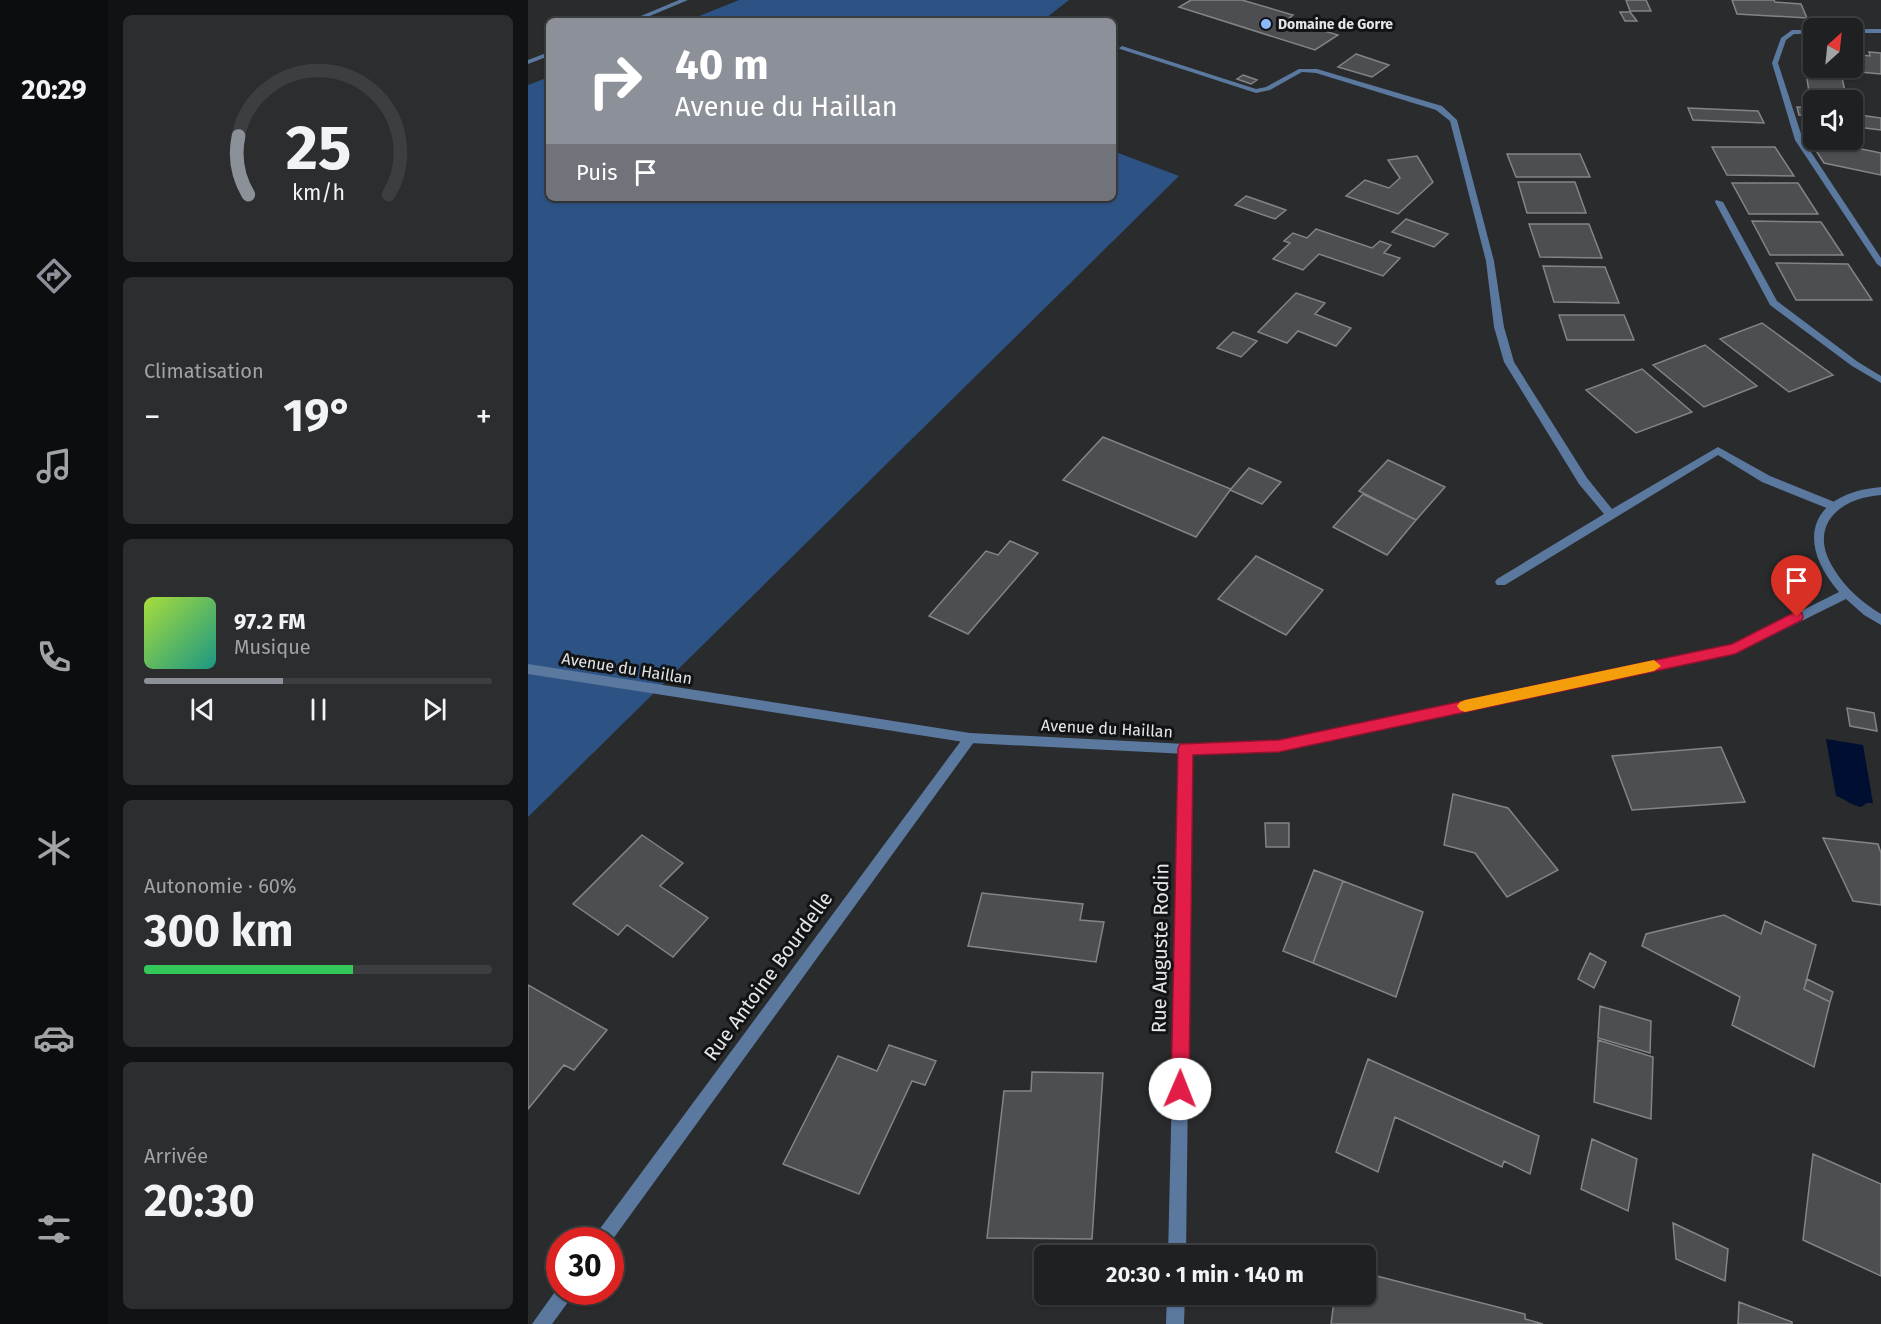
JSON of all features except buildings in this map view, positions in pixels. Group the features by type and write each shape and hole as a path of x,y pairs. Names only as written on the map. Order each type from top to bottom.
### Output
{"street":[{"path":"640,18 686,0"},
{"path":"1863,31 1881,32"},
{"path":"1803,32 1792,32 1783,39 1775,63 1799,140 1881,264"},
{"path":"1122,48 1256,91 1268,89 1301,70 1317,71 1439,108 1453,120 1490,261 1499,327 1509,362 1583,481 1611,515"},
{"path":"528,62 546,55"},
{"path":"1719,202 1773,303 1881,380"},
{"path":"1501,582 1718,450 1766,479 1833,506"},
{"path":"1881,491 1852,496 1833,506 1820,523 1818,545 1827,569 1846,594 1881,620"},
{"name":"Avenue du Haillan","path":"528,669 970,738 1186,749 1279,746 1735,649 1846,594"},
{"name":"Rue Antoine Bourdelle","path":"612,1227 970,738"},
{"name":"Rue Auguste Rodin","path":"1176,1245 1186,749"},
{"path":"541,1324 555,1305"},
{"path":"1175,1324 1176,1305"}],"shaded area":[{"path":"739,0 1069,0 1046,18 694,18"},
{"path":"546,78 546,201 1116,201 1116,152 1179,176 528,817 528,85"},
{"path":"1826,739 1863,745 1873,803 1867,803 1861,807 1836,796"}],"slow traffic":[{"path":"1465,706 1654,666"}],"place":[{"name":"Domaine de Gorre","path":"1266,24"}],"route":[{"path":"1180,1089 1186,749 1279,746 1735,649 1797,617"}]}
